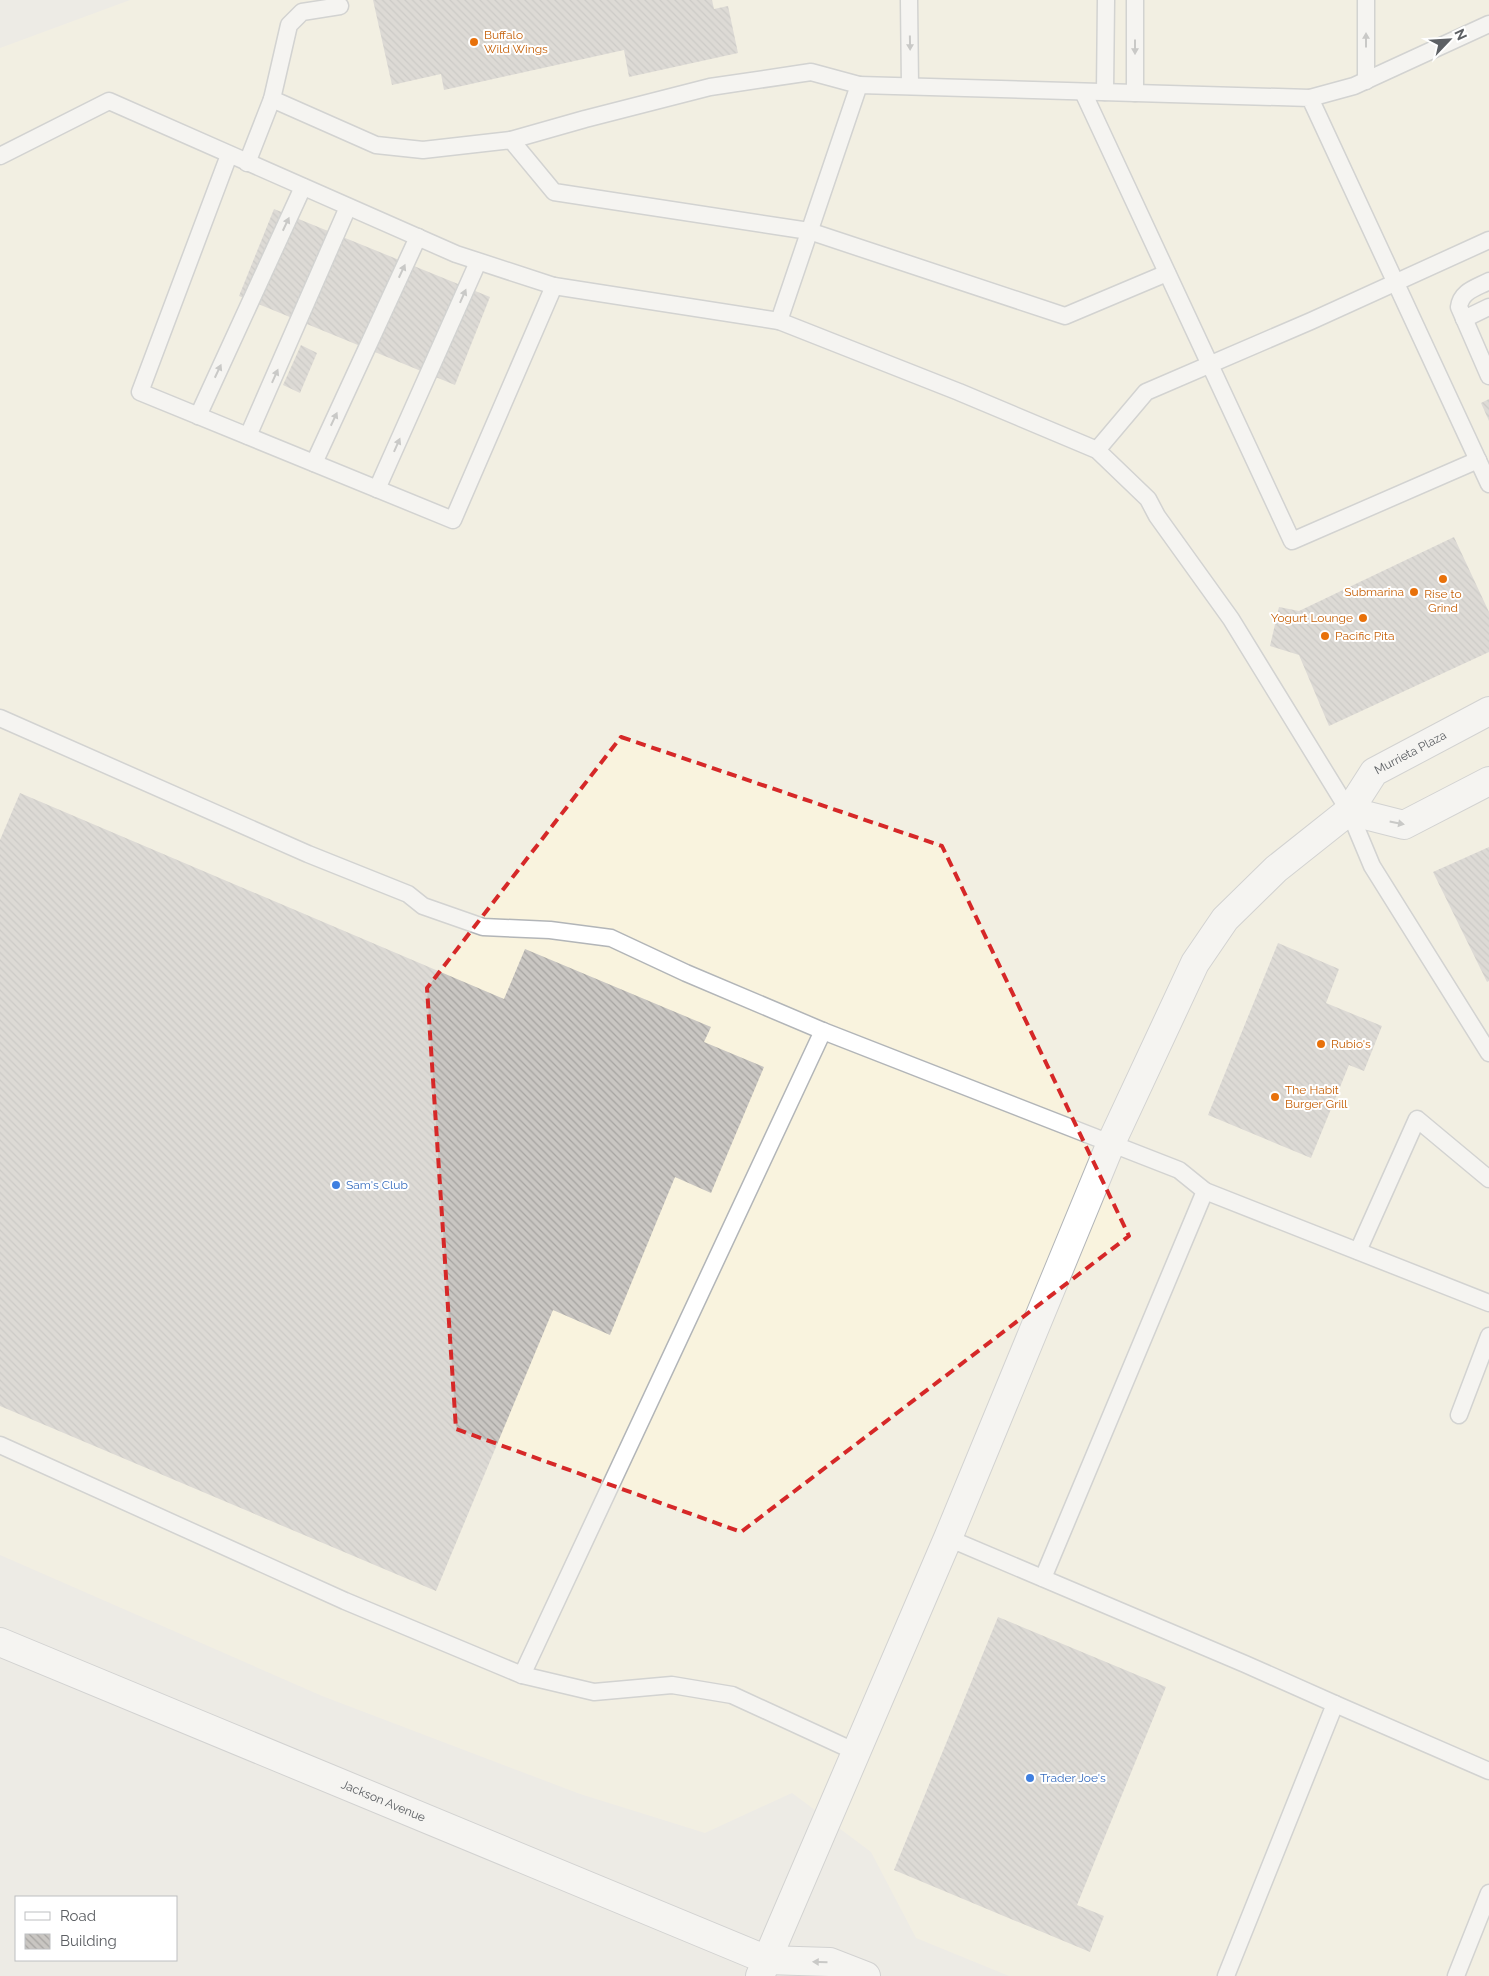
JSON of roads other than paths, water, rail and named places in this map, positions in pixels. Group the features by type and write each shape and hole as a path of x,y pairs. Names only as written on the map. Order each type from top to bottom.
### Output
{"street":[{"name":"Murrieta Plaza","path":"769,1971 856,1752 948,1538 1111,1143 1194,963 1225,919 1276,869 1349,811 1374,772 1489,711"},
{"path":"1349,811 1404,825 1489,781"},
{"name":"Jackson Avenue","path":"0,1642 769,1971 830,1962 866,1976"}],"lane":[{"path":"909,0 910,86"},
{"path":"1105,92 1106,0"},
{"path":"1135,93 1136,0"},
{"path":"1366,0 1366,81"},
{"path":"247,163 272,99 289,25 302,12 340,6"},
{"path":"272,99 376,145 423,150 512,140 585,118 710,87 811,72 859,85 1310,98 1354,86 1489,24"},
{"path":"779,321 859,85"},
{"path":"1083,92 1292,541 1478,460"},
{"path":"1310,98 1489,484"},
{"path":"0,156 108,101 478,262 554,286 779,321 959,392 1097,450 1148,499 1157,516 1231,619 1349,811 1372,866 1488,1048"},
{"path":"512,140 554,192 809,231 1065,316 1167,273"},
{"path":"229,155 140,392 453,520 554,286"},
{"path":"198,416 303,187"},
{"path":"248,436 348,207"},
{"path":"314,463 418,237"},
{"path":"1097,450 1146,392 1489,240"},
{"path":"378,489 478,262"},
{"path":"1489,281 1465,293 1460,299 1459,307 1489,376"},
{"path":"1464,319 1489,307"},
{"path":"1,723 308,854 408,894 423,906 483,927 550,930 611,938 686,973 823,1031 1180,1170 1205,1191 1489,1303"},
{"path":"522,1675 823,1031"},
{"path":"1358,1251 1417,1119 1489,1179"},
{"path":"1043,1578 1205,1191"},
{"path":"1459,1415 1489,1336"},
{"path":"0,1445 344,1601 522,1675 594,1692 672,1685 732,1695 856,1752"},
{"path":"948,1538 1489,1771"},
{"path":"1226,1976 1335,1704"},
{"path":"1456,1976 1489,1893"}],"place":[{"name":"Buffalo Wild Wings","path":"474,42"},
{"name":"Rise to Grind","path":"1443,579"},
{"name":"Submarina","path":"1414,592"},
{"name":"Yogurt Lounge","path":"1363,618"},
{"name":"Pacific Pita","path":"1325,636"},
{"name":"Rubio's","path":"1321,1044"},
{"name":"The Habit Burger Grill","path":"1275,1097"},
{"name":"Sam's Club","path":"336,1185"},
{"name":"Trader Joe's","path":"1030,1778"}]}
